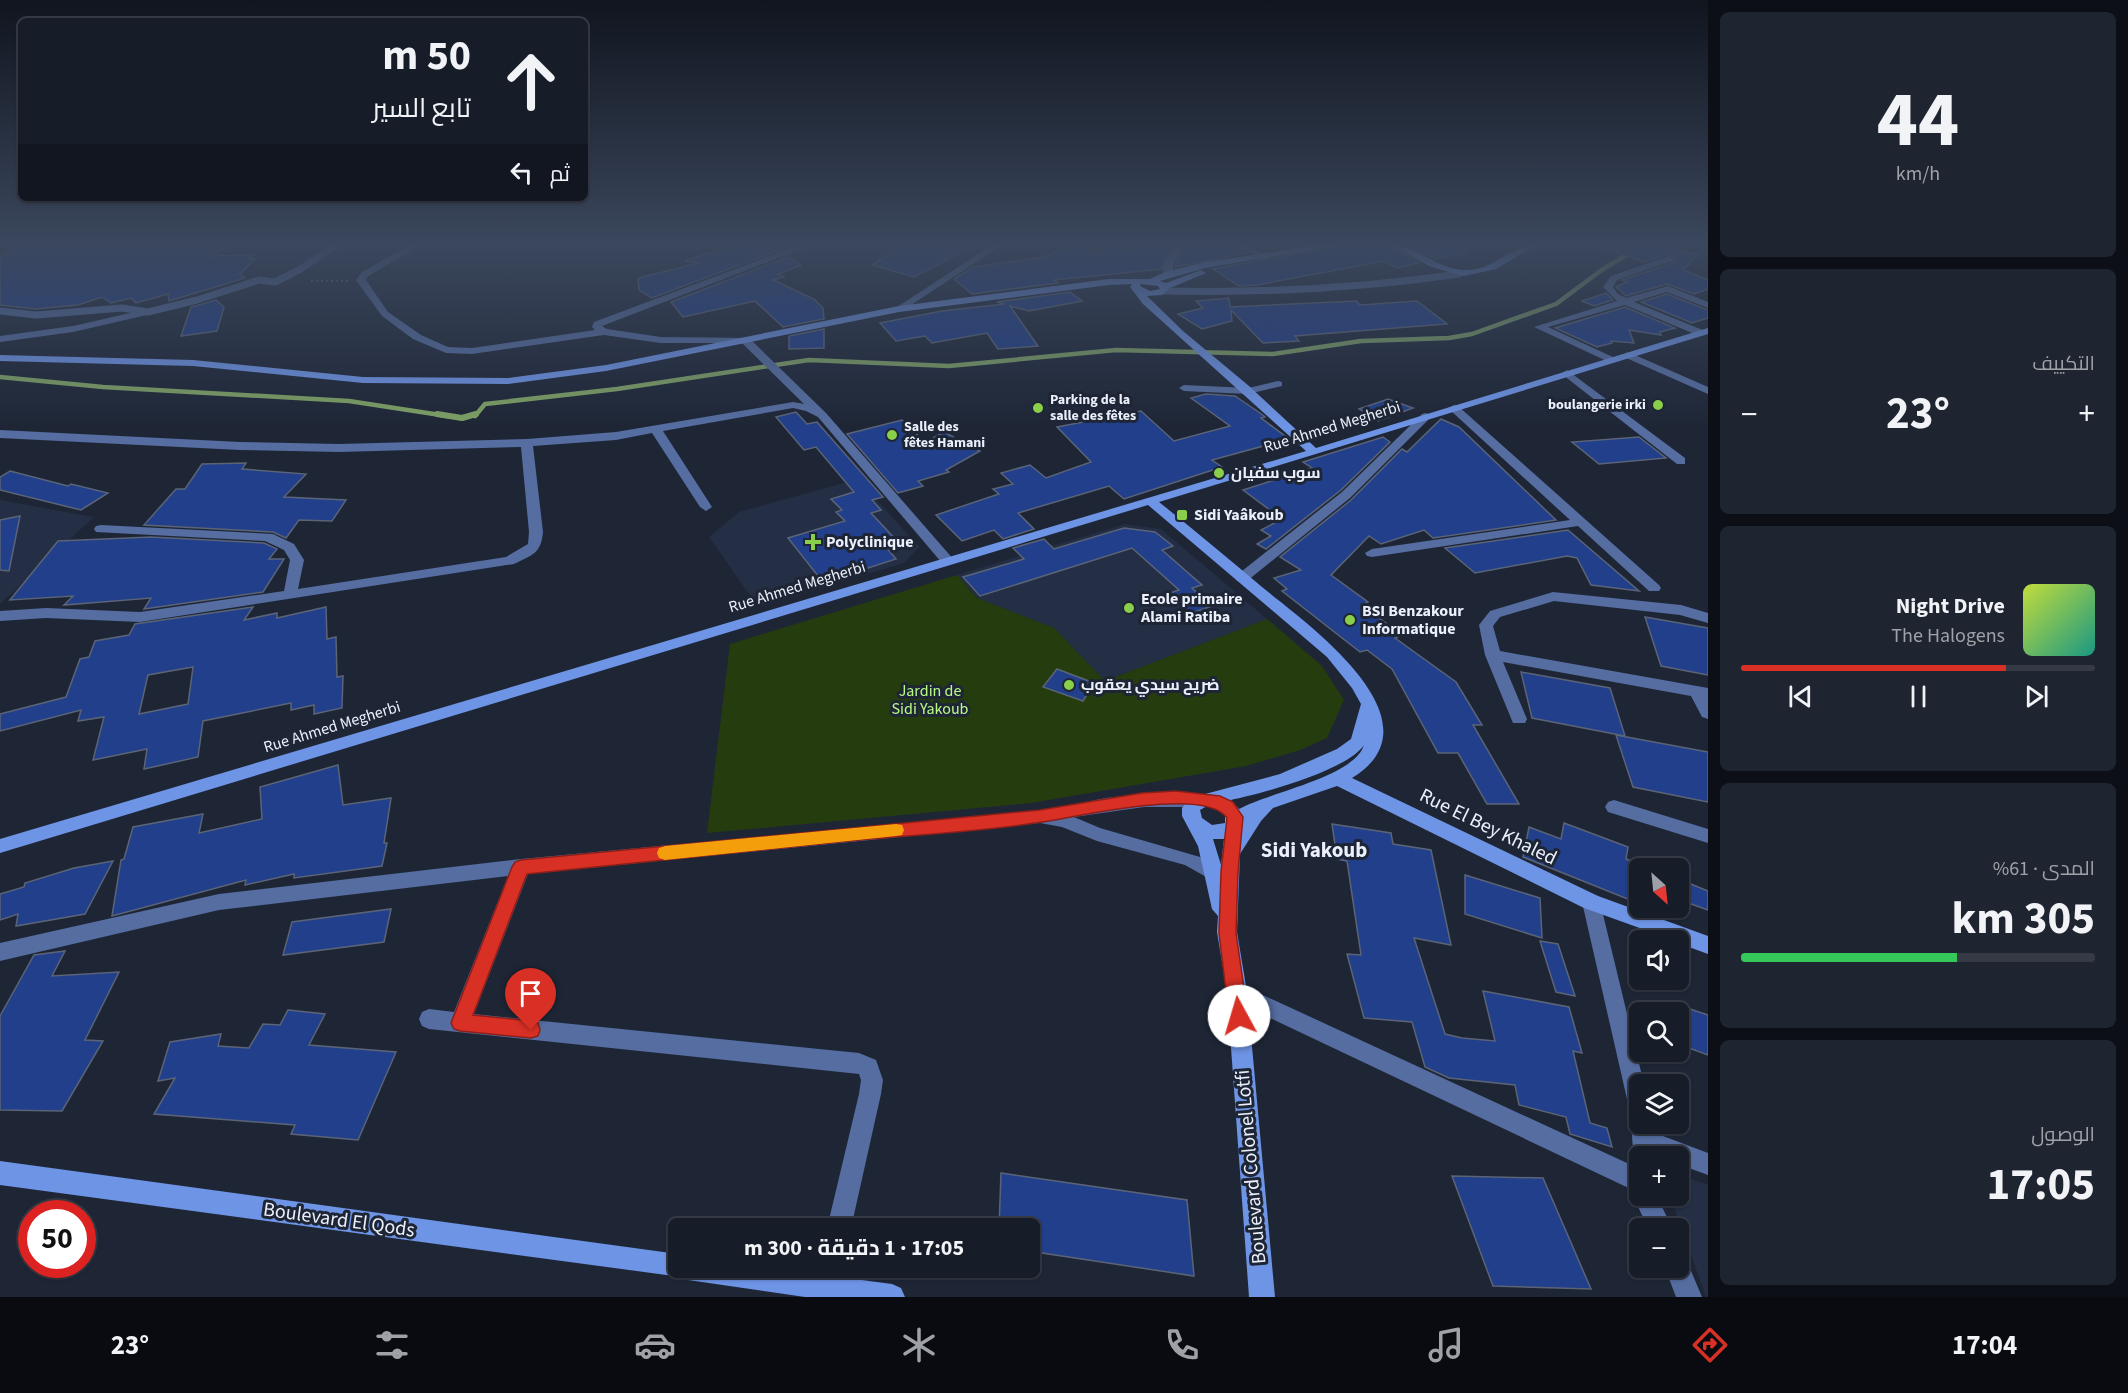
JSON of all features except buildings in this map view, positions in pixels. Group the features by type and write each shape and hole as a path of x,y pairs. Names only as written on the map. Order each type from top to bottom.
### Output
{"main road":[{"path":"0,358 193,363 363,380 508,381 606,368 899,309 926,306"},
{"path":"1153,307 1179,333 1247,389 1314,452"},
{"name":"Rue Ahmed Megherbi","path":"0,846 1705,333"},
{"path":"1176,522 1168,506 1170,501 1182,492"},
{"path":"1151,501 1332,653 1354,676 1369,702 1376,728 1373,747 1360,764 1337,778 1247,812 1235,822 1233,827 1221,833 1206,831 1194,822"},
{"path":"1124,508 1149,511 1176,522"},
{"path":"1227,933 1207,846 1190,811 1195,802 1283,781 1312,770 1338,756 1354,746 1361,733 1369,702"},
{"name":"Rue El Bey Khaled","path":"1337,778 1591,902 1708,945"},
{"path":"1204,799 1221,802 1235,817 1232,851"},
{"name":"Boulevard Colonel Lotfi","path":"1262,1297 1237,992 1227,933 1232,851 1255,816 1272,801"},
{"name":"Boulevard El Qods","path":"0,1173 668,1265"},
{"path":"830,1278 892,1297"}],"street":[{"path":"379,306 385,314 417,337 446,350 472,351 604,332 661,340 745,340 822,415 947,560"},
{"path":"604,332 597,327 598,324 653,306"},
{"path":"899,309 904,306"},
{"path":"1611,360 1539,327 1614,306"},
{"path":"1635,306 1705,333"},
{"path":"0,339 73,329 148,312"},
{"path":"1628,356 1708,391"},
{"path":"1567,373 1681,461"},
{"path":"1184,388 1247,389 1278,384"},
{"path":"0,434 240,446 328,447 526,443 616,436 793,405 809,408 822,415"},
{"path":"1454,408 1654,588"},
{"path":"1242,578 1346,495 1426,416"},
{"path":"655,428 706,507"},
{"path":"0,616 46,613 140,617 509,561 528,552 535,545 536,532 526,443"},
{"path":"1372,553 1581,522"},
{"path":"101,529 268,537 289,547 297,560 290,595"},
{"path":"1519,719 1493,655 1486,626 1495,614 1553,596 1681,610 1708,618"},
{"path":"1493,655 1703,692 1708,713"},
{"path":"0,952 219,902 521,867 1040,816 1142,799 1204,799"},
{"path":"1614,807 1708,836"},
{"path":"1040,816 1065,821 1096,834 1189,859 1215,874"},
{"path":"460,1023 521,867"},
{"path":"1591,902 1631,1074"},
{"path":"1237,992 1629,1177"},
{"path":"429,1019 859,1063 868,1067 872,1080 870,1094 841,1218"},
{"path":"1644,1140 1708,1164"},
{"path":"1681,1278 1689,1297"}],"lane":[{"path":"0,311 36,315 122,308 148,312 174,306"}],"shaded area":[{"name":"Polyclinique","path":"858,479 919,547 904,563 758,607 709,537 739,512"},
{"path":"0,500 94,517 0,604"},
{"name":"Ecole primaire Alami Ratiba","path":"1125,524 1161,529 1267,619 1105,681 1054,628 977,598 957,575"},
{"path":"1689,1178 1708,1185 1708,1297 1706,1297 1689,1250 1689,1218 1678,1218 1673,1206 1689,1206"}],"green space":[{"name":"Jardin de Sidi Yakoub","path":"957,575 977,598 1054,628 1105,681 1267,619 1322,666 1344,700 1327,738 1300,750 1246,766 1031,803 707,833 730,644"}],"waterway":[{"path":"475,416 485,404 617,389 809,360 949,366 1116,350 1273,354 1361,341 1449,338 1472,334 1552,306"},
{"path":"0,377 103,387 349,401 447,416"},
{"path":"437,414 462,418 476,414"}],"slow traffic":[{"path":"665,853 896,830"}],"place":[{"name":"boulangerie irki","path":"1658,405"},
{"name":"Parking de la salle des fêtes","path":"1038,408"},
{"name":"Salle des fêtes Hamani","path":"892,435"},
{"name":"سوب سفيان","path":"1219,473"},
{"name":"Sidi Yaâkoub","path":"1182,515"},
{"name":"Polyclinique","path":"813,542"},
{"name":"Ecole primaire Alami Ratiba","path":"1129,608"},
{"name":"BSI Benzakour Informatique","path":"1350,620"},
{"name":"ضريح سيدي يعقوب","path":"1069,685"}],"district":[{"name":"Sidi Yakoub","path":"1314,850"}],"route":[{"path":"531,1030 460,1023 521,867 1040,816 1142,799 1176,798 1221,802 1235,817 1229,872 1227,933 1239,1016"}]}
